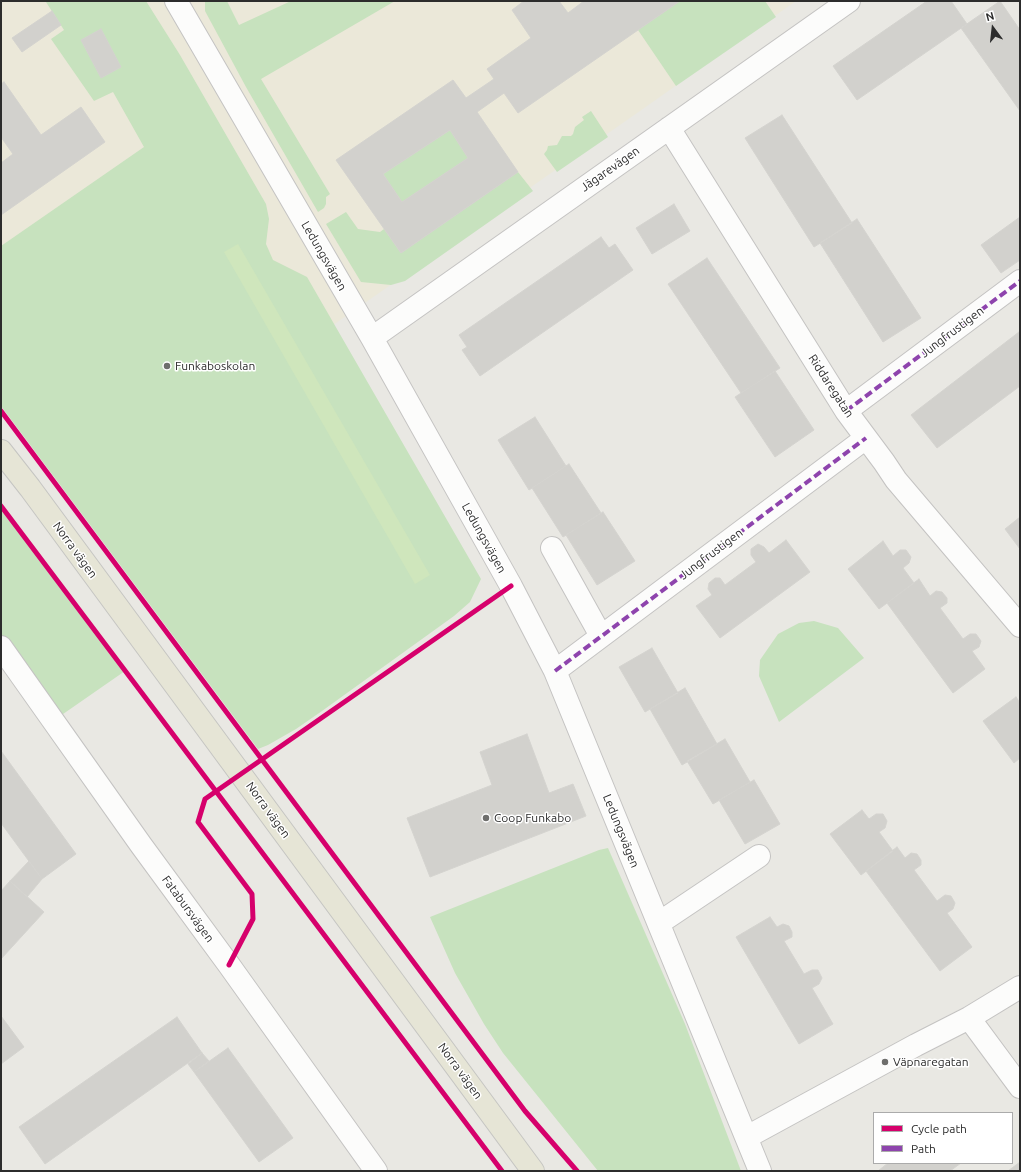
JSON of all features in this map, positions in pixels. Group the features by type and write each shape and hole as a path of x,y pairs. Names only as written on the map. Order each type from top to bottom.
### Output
{"main road":[{"name":"Norra vägen","path":"1,451 30,488 533,1171"}],"street":[{"name":"Ledungsvägen","path":"176,1 372,338 511,586 555,671 760,1171"},
{"name":"Jägarevägen","path":"372,338 849,1"},
{"name":"Riddaregatan","path":"669,128 846,411 896,480 1020,626"},
{"name":"Jungfrustigen","path":"846,411 1020,281"},
{"name":"Jungfrustigen","path":"555,671 866,438"},
{"path":"552,548 601,636"},
{"name":"Fatabursvägen","path":"1,647 141,846 229,965 376,1171"},
{"path":"658,923 759,856"},
{"path":"746,1137 916,1045 970,1018 1020,987"},
{"path":"970,1018 1020,1087"}],"shaded area":[{"name":"Funkaboskolan","path":"1,1 796,1 316,337 1,394"}],"green space":[{"path":"146,1 180,55 266,204 269,219 266,244 273,260 307,277 481,579 470,602 454,616 296,729 258,749 1,406 1,246 144,147 113,92 94,101 51,39 64,30 46,2"},
{"path":"205,1 227,1 239,25 291,1 395,1 261,79 330,194 326,197 326,204 324,208 318,212 246,87 205,11"},
{"path":"680,1 765,1 776,17 676,86 638,30"},
{"path":"591,111 608,137 557,172 544,154 548,146 557,145 562,136 571,136 575,127 584,120 582,117"},
{"path":"450,130 468,158 402,202 383,174"},
{"path":"518,172 533,191 405,281 391,285 361,282 326,224 346,212 358,229 380,232 384,229 401,253"},
{"path":"238,244 430,575 415,584 224,252"},
{"path":"1,506 125,671 53,721 1,651"},
{"path":"814,621 838,628 864,658 779,722 759,676 760,660 778,634 799,623"},
{"path":"608,848 685,1024 741,1171 598,1171 503,1053 484,1024 455,973 430,917 599,850"}],"building":[{"path":"524,1 559,1 568,13 584,1 680,1 518,113 504,93 477,112 518,172 401,253 336,160 453,80 466,98 494,79 487,69 531,38 512,10","holes":["450,130 468,158 402,202 383,174"]},
{"path":"927,1 951,1 967,24 857,100 833,66"},
{"path":"1000,1 1020,30 1020,111 961,28"},
{"path":"52,11 61,25 22,52 12,38"},
{"path":"101,29 121,67 101,78 81,40"},
{"path":"4,82 41,135 81,107 105,142 1,215 1,163 13,154 1,137 1,84"},
{"path":"782,115 852,223 814,247 745,138"},
{"path":"674,204 690,231 652,254 636,228"},
{"path":"1020,217 1020,260 1001,273 981,245"},
{"path":"857,219 921,318 883,342 820,243"},
{"path":"601,237 609,248 615,244 633,270 480,376 462,350 467,347 459,335"},
{"path":"707,258 780,368 741,393 668,284"},
{"path":"1019,332 1020,386 937,448 911,415"},
{"path":"775,371 814,430 775,457 735,397"},
{"path":"535,417 566,466 529,490 498,440"},
{"path":"569,464 601,513 563,537 532,488"},
{"path":"603,512 635,561 597,585 566,535"},
{"path":"1020,517 1020,549 1005,529"},
{"path":"786,540 810,572 720,638 696,606 712,595 708,589 709,583 715,578 720,578 725,585 756,562 751,555 751,549 758,544 764,547 769,553"},
{"path":"883,541 893,556 900,550 906,550 911,557 909,563 903,568 914,583 879,609 848,569"},
{"path":"919,579 930,596 936,591 942,592 947,598 947,603 940,608 963,639 970,634 976,634 981,641 979,647 972,651 985,669 953,693 887,603"},
{"path":"652,648 678,693 645,712 619,667"},
{"path":"685,688 717,744 682,765 650,709"},
{"path":"1016,697 1020,703 1020,758 1014,763 983,721"},
{"path":"527,734 549,793 573,784 586,816 430,877 407,818 492,785 480,752"},
{"path":"725,739 750,782 713,804 687,761"},
{"path":"1,751 76,854 42,879 1,823"},
{"path":"754,780 780,824 745,844 719,800"},
{"path":"862,810 869,819 876,814 883,814 887,821 885,828 879,832 893,851 861,875 830,834"},
{"path":"897,847 905,858 911,853 917,854 921,860 921,865 914,870 937,901 945,895 951,896 955,903 953,909 947,913 972,947 940,971 866,871"},
{"path":"29,861 42,879 27,897 10,881"},
{"path":"10,881 44,912 1,959 1,891"},
{"path":"770,917 777,927 783,924 789,926 792,932 792,937 784,941 804,974 812,970 818,970 822,978 819,984 812,988 833,1024 799,1044 736,937"},
{"path":"1,1016 24,1047 1,1064"},
{"path":"177,1017 202,1053 45,1164 19,1127"},
{"path":"228,1048 293,1138 259,1162 194,1072"},
{"path":"202,1053 209,1061 194,1072 188,1064"},
{"path":"1020,1162 1020,1171 1008,1171"},
{"path":"887,1164 960,1164 950,1171 878,1171"}],"marked path":[{"path":"846,411 1020,281"},
{"path":"555,671 866,438"}],"cycle path":[{"path":"1,411 525,1111 577,1171"},
{"path":"1,506 502,1171"},
{"path":"229,965 253,919 252,894 198,822 205,799 511,586"}],"place":[{"name":"Funkaboskolan","path":"167,366"},
{"name":"Coop Funkabo","path":"486,818"},
{"name":"Väpnaregatan","path":"885,1062"}]}
